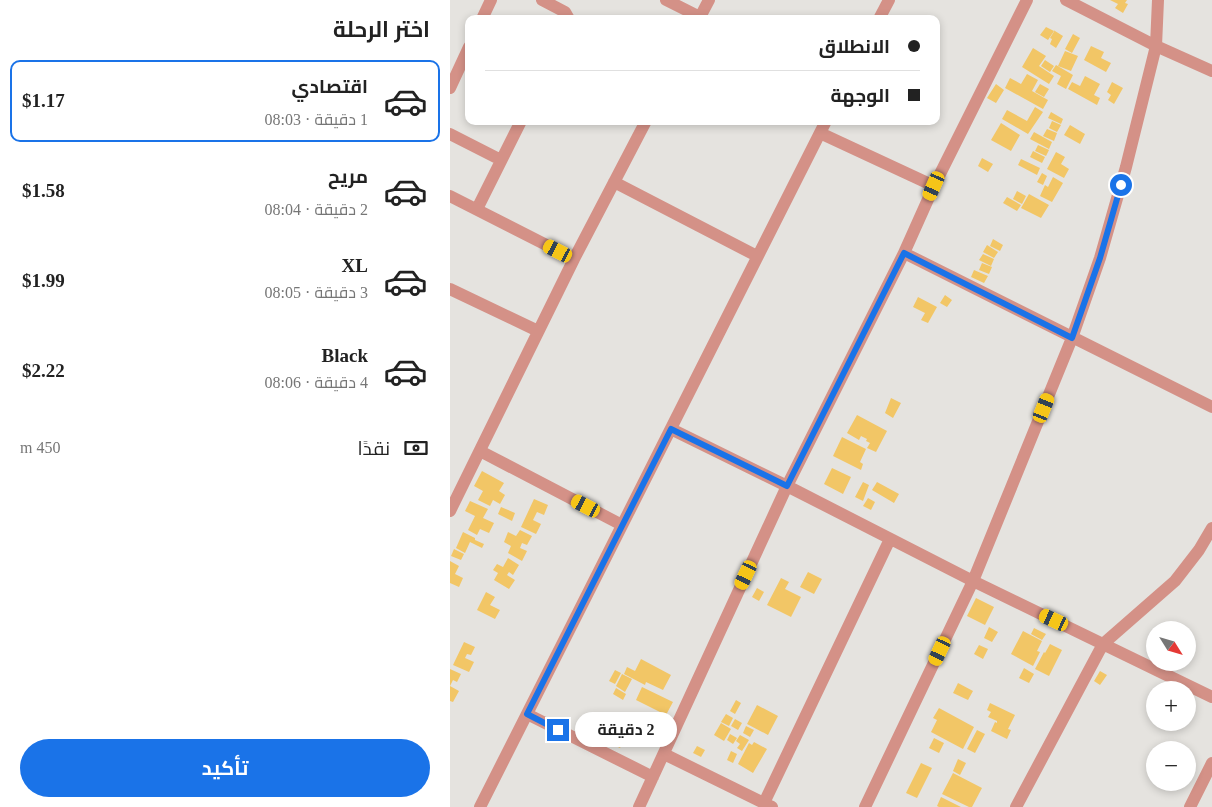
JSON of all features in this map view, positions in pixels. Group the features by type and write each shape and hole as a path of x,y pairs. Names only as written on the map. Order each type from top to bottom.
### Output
{"street":[{"path":"484,15 491,0"},
{"path":"542,0 565,12 567,15"},
{"path":"666,0 694,15"},
{"path":"701,15 709,0"},
{"path":"881,15 889,0"},
{"path":"639,807 787,486 904,253 934,186 1028,0"},
{"path":"1066,0 1156,46 1212,71"},
{"path":"865,807 973,582 1072,338 1100,258 1126,167 1156,46 1158,0"},
{"path":"450,88 465,56"},
{"path":"477,209 519,125"},
{"path":"450,511 574,259 644,125"},
{"path":"480,807 823,127 934,186"},
{"path":"450,134 501,160"},
{"path":"614,182 757,256"},
{"path":"450,196 574,259"},
{"path":"904,253 1212,407"},
{"path":"450,289 538,331"},
{"path":"671,429 787,486 973,582 1212,697"},
{"path":"480,451 622,525"},
{"path":"1016,807 1103,644 1175,581 1199,550 1212,528"},
{"path":"664,754 768,805 890,539"},
{"path":"527,714 653,777"},
{"path":"1190,807 1212,762"}],"building":[{"path":"1110,0 1127,0 1125,3 1128,4 1123,13 1115,8 1118,4"},
{"path":"1046,27 1054,31 1048,40 1040,35"},
{"path":"1055,30 1063,36 1056,48 1050,44 1052,39 1050,38"},
{"path":"1073,34 1080,38 1072,53 1065,49"},
{"path":"1091,46 1104,52 1101,58 1111,63 1106,72 1084,60"},
{"path":"1033,48 1046,56 1039,66 1054,76 1049,84 1022,67"},
{"path":"1065,51 1078,56 1071,71 1058,66"},
{"path":"1045,60 1054,66 1050,72 1041,66"},
{"path":"1056,65 1073,75 1066,89 1057,84 1061,76 1052,71"},
{"path":"1027,74 1038,80 1032,91 1048,100 1043,109 1005,88 1010,78 1021,84"},
{"path":"1085,76 1100,84 1094,95 1100,98 1097,105 1068,89 1072,82 1080,86"},
{"path":"1112,82 1123,88 1114,104 1108,100 1111,95 1107,92"},
{"path":"996,84 1004,90 996,103 987,98"},
{"path":"1040,84 1049,89 1044,97 1035,92"},
{"path":"1035,107 1043,112 1028,134 1002,119 1007,110 1027,121"},
{"path":"1051,112 1063,119 1061,124 1048,118"},
{"path":"1052,121 1061,125 1057,132 1049,128"},
{"path":"1001,123 1020,135 1011,151 991,140"},
{"path":"1070,125 1085,134 1080,144 1064,135"},
{"path":"1047,129 1057,133 1054,141 1043,136"},
{"path":"1034,132 1052,142 1049,149 1030,139"},
{"path":"1038,145 1049,150 1046,156 1035,151"},
{"path":"1033,151 1045,157 1042,163 1030,157"},
{"path":"1056,152 1065,157 1061,164 1069,169 1064,178 1047,169"},
{"path":"982,158 993,164 988,172 978,166"},
{"path":"1021,159 1040,168 1037,175 1018,165"},
{"path":"1042,173 1047,176 1043,185 1037,182"},
{"path":"1053,177 1063,183 1052,202 1040,196 1045,185 1048,187"},
{"path":"1017,191 1026,196 1022,204 1013,199"},
{"path":"1029,194 1049,205 1041,218 1021,208"},
{"path":"1007,197 1021,205 1017,211 1003,203"},
{"path":"993,239 1003,245 1000,251 990,246"},
{"path":"987,245 998,252 994,258 983,252"},
{"path":"983,254 994,259 991,266 979,260"},
{"path":"982,263 992,267 989,274 979,270"},
{"path":"974,270 988,276 984,283 971,277"},
{"path":"945,295 952,300 947,307 940,303"},
{"path":"918,297 937,307 928,323 921,320 925,313 913,307"},
{"path":"891,398 901,403 893,418 885,413"},
{"path":"857,415 887,431 876,452 867,448 870,443 866,441 867,439 861,436 859,440 847,433"},
{"path":"842,437 866,449 860,462 863,464 861,470 833,456"},
{"path":"832,468 851,477 843,494 824,484"},
{"path":"482,471 504,483 499,491 505,495 500,504 493,500 490,506 478,500 483,491 474,486"},
{"path":"863,482 869,485 863,501 855,497"},
{"path":"877,482 899,494 894,503 872,490"},
{"path":"868,498 875,502 871,510 863,506"},
{"path":"534,499 548,505 544,515 537,512 533,520 541,524 536,534 521,527"},
{"path":"470,501 488,509 483,518 494,523 489,533 480,529 477,535 468,530 475,516 465,511"},
{"path":"501,507 515,513 512,521 498,514"},
{"path":"520,530 532,536 527,545 522,543 520,548 527,551 522,561 508,553 511,546 504,542 508,532 516,536"},
{"path":"463,532 484,544 482,548 470,542 465,553 456,548"},
{"path":"454,549 464,554 461,560 451,556"},
{"path":"508,558 519,565 513,575 509,572 507,575 515,580 509,589 494,580 498,573 493,570 497,564 503,567"},
{"path":"450,561 459,566 455,574 463,578 459,587 450,583"},
{"path":"808,572 822,579 814,594 800,587"},
{"path":"781,578 789,582 785,589 801,597 791,617 767,605"},
{"path":"757,588 764,592 759,601 752,597"},
{"path":"486,592 495,597 490,605 500,610 495,619 477,610"},
{"path":"976,598 994,607 985,625 967,616"},
{"path":"989,627 998,632 992,642 984,638"},
{"path":"1034,628 1046,634 1042,640 1031,634"},
{"path":"1023,631 1042,641 1037,651 1040,652 1033,666 1011,654"},
{"path":"464,642 475,647 471,655 467,654 465,658 474,662 469,672 453,665"},
{"path":"1050,644 1062,650 1049,676 1035,669"},
{"path":"979,645 988,649 983,659 974,654"},
{"path":"641,659 671,675 663,690 646,682 645,685 624,674 627,667 635,671"},
{"path":"1024,668 1034,674 1029,683 1019,678"},
{"path":"450,669 461,674 457,682 453,680 450,686"},
{"path":"615,670 621,673 615,684 609,681"},
{"path":"1100,671 1107,675 1100,685 1094,681"},
{"path":"622,674 632,679 625,692 616,686"},
{"path":"958,683 973,691 968,700 953,693"},
{"path":"450,686 459,691 453,702 450,701"},
{"path":"642,687 673,702 666,715 636,700"},
{"path":"616,688 626,694 623,700 613,694"},
{"path":"736,700 741,703 735,714 730,711"},
{"path":"990,703 1015,715 1008,729 1011,730 1007,739 991,731 997,721 988,717 991,712 987,710"},
{"path":"757,705 778,716 768,735 747,724"},
{"path":"939,708 974,727 963,749 931,732 937,720 933,718"},
{"path":"726,714 733,718 729,726 721,722"},
{"path":"735,719 742,723 738,730 731,726"},
{"path":"721,723 731,729 724,741 714,735"},
{"path":"746,726 754,730 750,737 743,733"},
{"path":"977,730 985,734 975,753 967,749"},
{"path":"612,734 624,740 620,748 608,742"},
{"path":"730,734 737,738 733,744 727,740"},
{"path":"740,735 749,740 742,751 737,748 740,744 736,741"},
{"path":"934,738 944,743 939,753 929,748"},
{"path":"754,742 767,749 753,773 738,764 749,743 752,745"},
{"path":"697,746 705,750 701,757 693,753"},
{"path":"731,751 737,754 733,763 727,760"},
{"path":"958,759 966,763 960,775 953,771"},
{"path":"921,763 932,768 917,798 906,793"},
{"path":"953,773 982,788 972,807 942,794"},
{"path":"941,797 961,807 937,806"}],"route":[{"path":"558,730 527,714 671,429 787,486 904,253 1072,338 1100,258 1121,185"}]}
